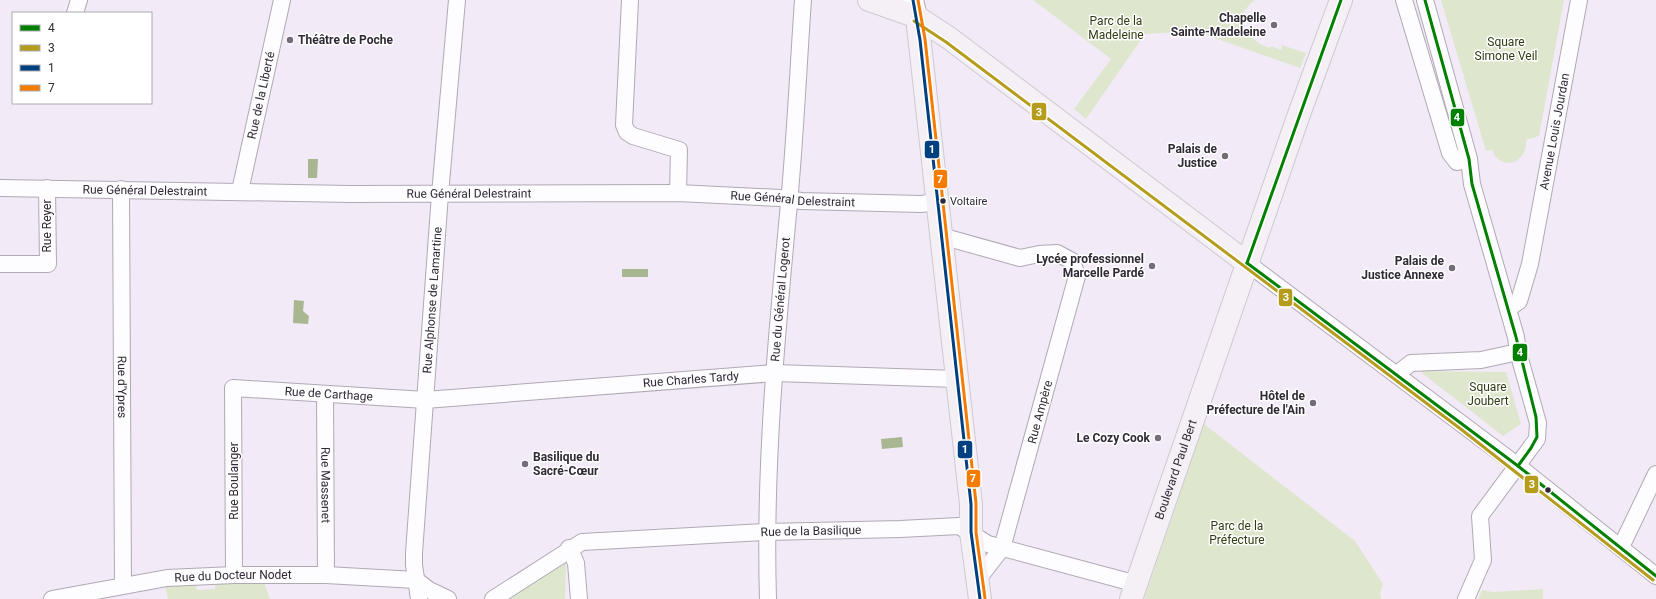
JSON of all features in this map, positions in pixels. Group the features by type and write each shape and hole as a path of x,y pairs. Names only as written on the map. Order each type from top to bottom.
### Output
{"main road":[{"path":"869,0 915,9 949,38 1247,263"},
{"name":"Boulevard Paul Bert","path":"1134,591 1298,117 1341,0"},
{"path":"915,9 971,504 971,532 979,589"}],"street":[{"path":"75,12 79,0"},
{"name":"Rue de la Liberté","path":"240,191 282,0"},
{"name":"Rue Alphonse de Lamartine","path":"420,599 416,580 414,554 440,194 457,0"},
{"path":"630,0 624,125 627,132 634,136 679,150 678,193"},
{"name":"Rue du Général Logerot","path":"768,599 766,532 779,302 789,199 803,0"},
{"path":"1404,0 1450,153 1457,162 1469,159"},
{"path":"1425,0 1469,159 1472,184 1516,337 1518,352 1538,423 1537,439 1480,516 1483,560 1466,599"},
{"name":"Avenue Louis Jourdan","path":"1508,309 1519,301 1530,264 1579,0"},
{"name":"Rue Général Delestraint","path":"0,188 440,194 678,193 789,199 801,201 921,204 937,202"},
{"name":"Rue Reyer","path":"0,264 48,264 47,188"},
{"name":"Rue d'Ypres","path":"121,189 123,584"},
{"name":"Rue Ampère","path":"941,236 1020,258 1039,254 1057,253 1072,262 1077,276 1002,548"},
{"path":"1247,263 1518,466 1656,576"},
{"path":"1397,374 1411,363 1416,362 1481,360 1518,352"},
{"name":"Rue Charles Tardy","path":"425,400 775,373 957,379"},
{"name":"Rue de Carthage","path":"233,388 425,400"},
{"name":"Rue Boulanger","path":"233,388 234,575"},
{"name":"Rue Massenet","path":"326,394 326,575"},
{"path":"1621,547 1656,474"},
{"name":"Rue de la Basilique","path":"493,599 569,548 582,542 766,532 959,526 971,532 988,544 1134,591"},
{"path":"569,548 576,563 579,599"},
{"path":"979,589 1002,548"},
{"name":"Rue du Docteur Nodet","path":"52,599 123,584 167,578 234,575 326,575 416,580"},
{"path":"416,580 429,590 448,599"}],"green space":[{"name":"Parc de la Madeleine","path":"1033,0 1255,0 1247,7 1243,15 1242,22 1248,35 1270,48 1271,46 1281,50 1282,45 1306,53 1300,68 1195,31 1145,34 1086,119 1074,109 1111,59"},
{"name":"Square Simone Veil","path":"1441,0 1564,0 1539,136 1526,140 1523,155 1518,160 1507,163 1496,157 1492,150 1486,151"},
{"name":"Square Joubert","path":"1423,371 1506,372 1521,424 1503,436 1422,373"},
{"name":"Parc de la Préfecture","path":"1204,424 1355,541 1383,584 1380,593 1381,599 1144,599"},
{"path":"564,561 566,563 565,599 503,599"},
{"path":"263,580 270,599 168,599 165,587 195,582 197,590 215,589 215,581"},
{"path":"1543,589 1543,599 1478,599 1482,590 1493,592"}],"shaded area":[{"path":"308,159 318,159 317,178 308,178"},
{"path":"622,269 648,269 648,277 622,277"},
{"path":"294,300 304,301 303,311 309,316 308,324 293,323"},
{"path":"902,437 903,447 882,449 881,439"}],"transit line":[{"name":"1","path":"913,0 920,40 971,504 971,532 980,599"},
{"name":"7","path":"918,0 925,39 976,503 976,532 985,598"},
{"name":"4","path":"1247,263 1341,0"},
{"name":"4","path":"1425,0 1469,159 1472,184 1516,337 1536,417 1537,437 1518,466"},
{"name":"3","path":"914,21 946,42 1462,430 1653,580"},
{"name":"4","path":"1247,263 1518,466 1656,576"}],"place":[{"name":"Chapelle Sainte-Madeleine","path":"1274,25"},
{"name":"Théâtre de Poche","path":"290,40"},
{"name":"Palais de Justice","path":"1225,156"},
{"name":"Voltaire","path":"943,201"},
{"name":"Lycée professionnel Marcelle Pardé","path":"1152,266"},
{"name":"Palais de Justice Annexe","path":"1452,268"},
{"name":"Hôtel de Préfecture de l'Ain","path":"1313,403"},
{"name":"Le Cozy Cook","path":"1158,438"},
{"name":"Basilique du Sacré-Cœur","path":"525,464"}]}
